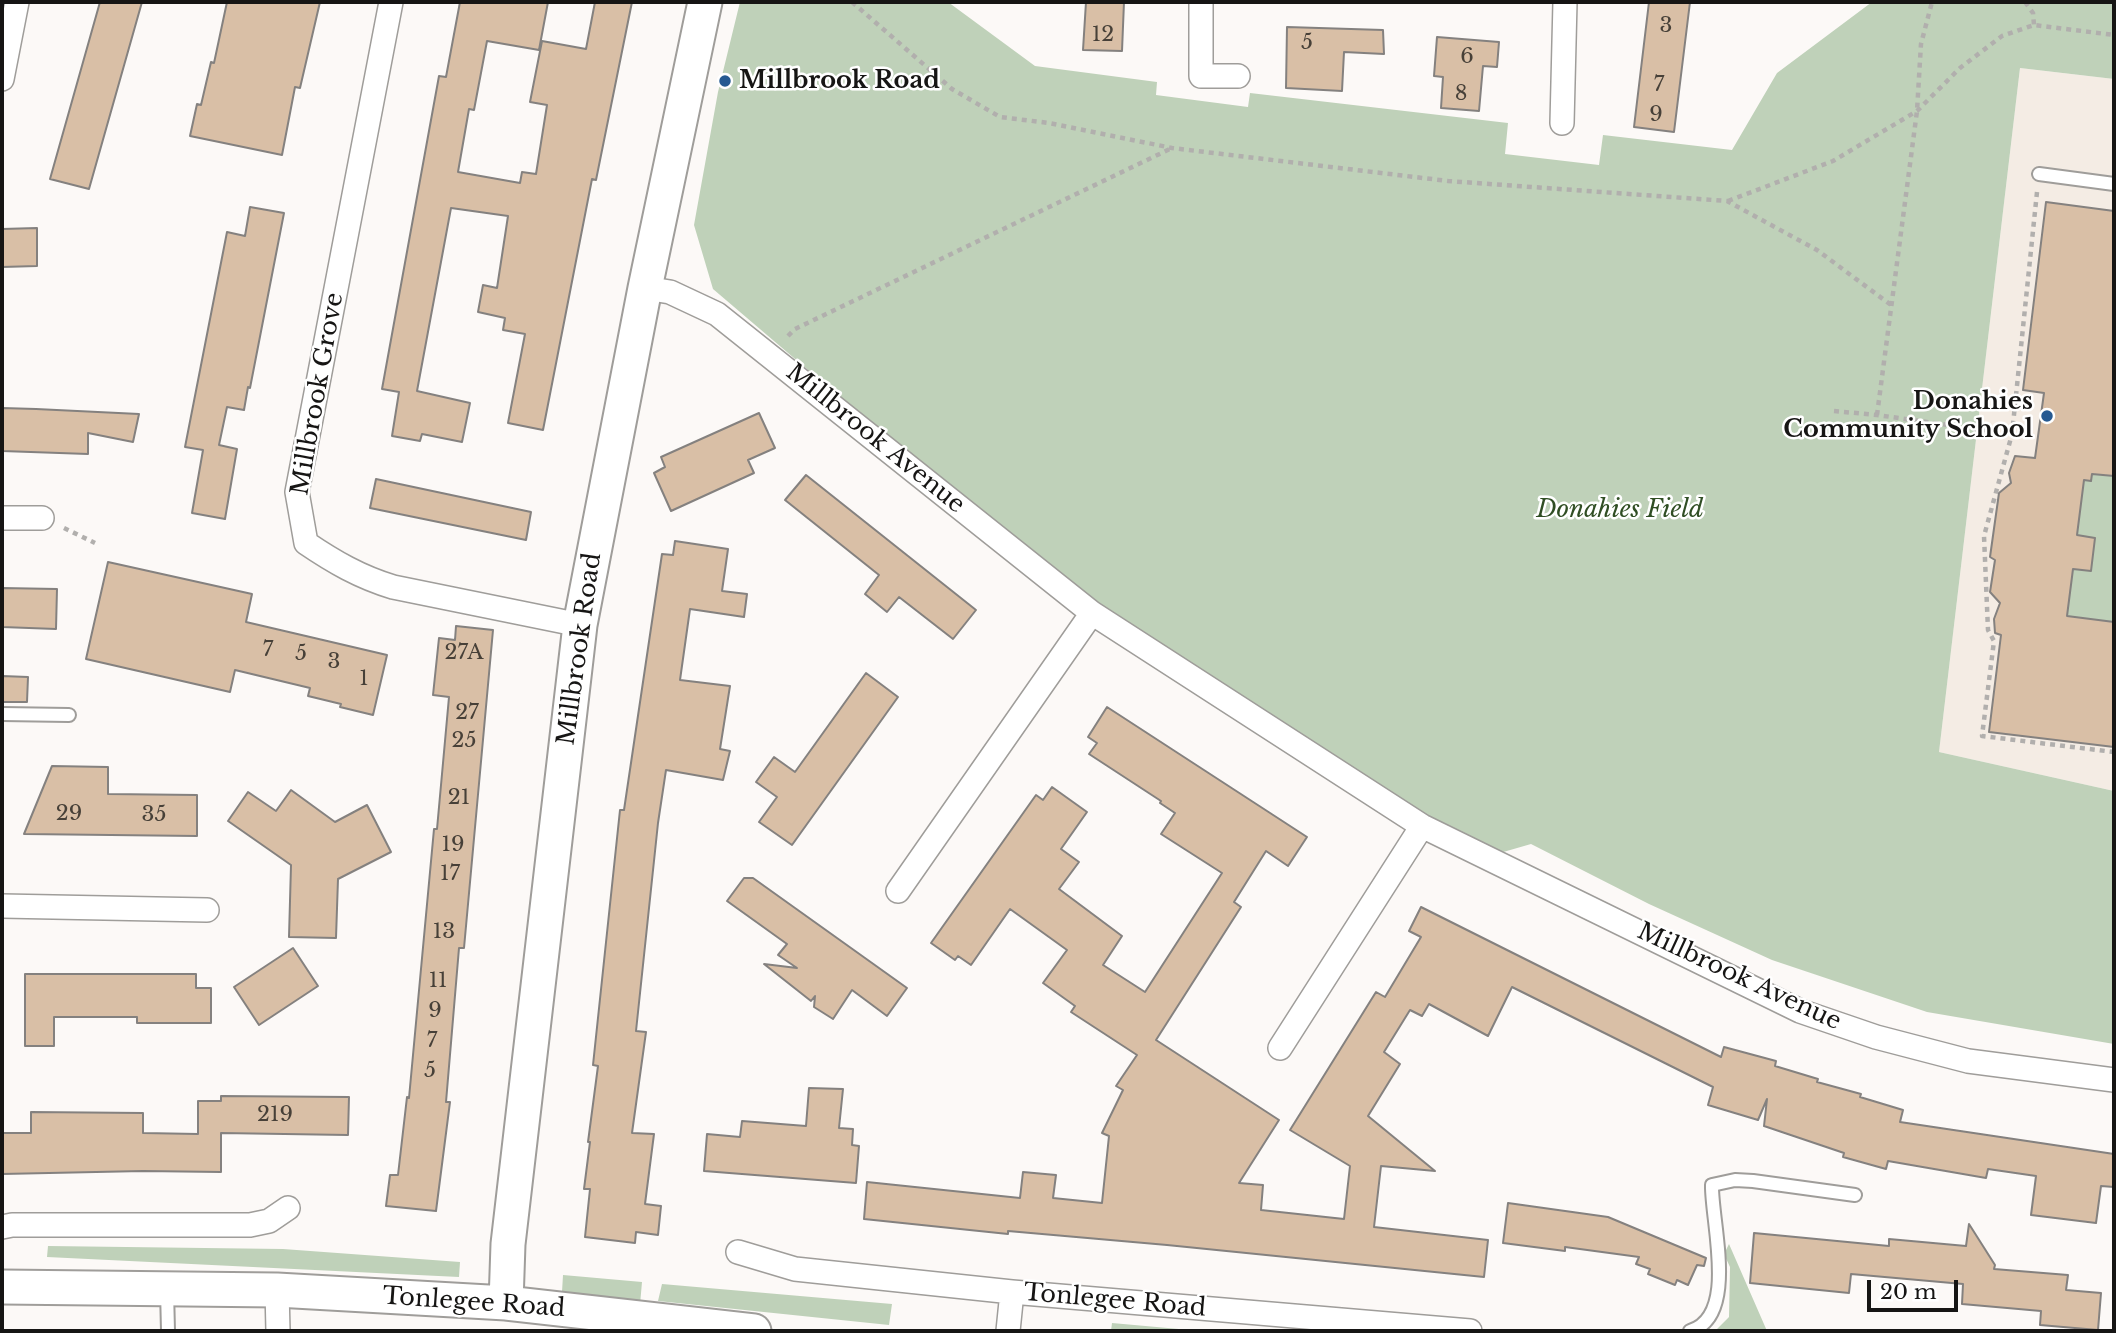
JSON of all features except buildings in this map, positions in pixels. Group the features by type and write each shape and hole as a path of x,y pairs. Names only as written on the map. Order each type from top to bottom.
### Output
{"street":[{"path":"2,79 17,2"},
{"name":"Millbrook Grove","path":"391,2 297,492 306,543 335,563 368,580 580,625"},
{"name":"Millbrook Road","path":"506,1303 510,1231 580,625 645,288 705,2"},
{"path":"1201,2 1201,76 1238,76"},
{"path":"1562,123 1565,2"},
{"name":"Millbrook Avenue","path":"645,288 670,292 717,314 1092,613 1422,826 1800,1011 1876,1037 1968,1062 2114,1080"},
{"path":"2,518 42,518"},
{"path":"898,891 1092,613"},
{"path":"1280,1048 1422,826"},
{"path":"2,906 207,910"},
{"path":"2,1227 108,1224 250,1225 269,1221 288,1208"},
{"name":"Tonlegee Road","path":"738,1252 795,1269 1012,1292 1469,1331"},
{"name":"Tonlegee Road","path":"2,1287 277,1290 506,1303 754,1331"},
{"path":"277,1290 278,1331"},
{"name":"Tonlegee Road","path":"1008,1331 1012,1292"}],"lane":[{"path":"2039,174 2114,184"},
{"path":"2,714 69,715"},
{"path":"1690,1331 1699,1329 1715,1307 1720,1260 1712,1185 1735,1180 1753,1181 1855,1195"},
{"path":"167,1288 168,1331"}],"path":[{"path":"852,2 951,89 1000,117 1049,123 1172,148 1448,181 1727,201 1817,250 1891,305"},
{"path":"1877,415 1917,111 1921,44 1932,2"},
{"path":"2025,2 2033,13 2034,25"},
{"path":"1727,201 1833,161 1917,111 1959,68 2002,36 2034,25 2114,35"},
{"path":"769,354 795,329 1172,148"},
{"path":"2039,174 2012,434 1984,536 1988,630 1993,641 1982,736 2114,752"},
{"path":"1834,411 2012,434"}],"shaded area":[{"name":"Donahies Community School","path":"2020,68 2114,79 2114,791 1939,752"}],"green space":[{"name":"Donahies Field","path":"740,2 948,2 1035,66 1157,82 1156,95 1248,107 1250,93 1508,123 1505,154 1599,165 1603,135 1732,150 1777,73 1872,2 2114,2 2114,79 2020,68 1939,752 2114,791 2114,1044 1927,1012 1772,960 1649,904 1531,844 1486,857 1093,613 713,289 694,225 718,92"},
{"path":"2092,474 2114,476 2114,622 2051,627 2073,569 2091,570 2095,538 2077,535 2070,479 2090,481"},
{"path":"1729,1244 1767,1331 1715,1331 1729,1317 1730,1267 1724,1254"},
{"path":"48,1246 283,1249 460,1262 459,1277 47,1257"},
{"path":"563,1275 642,1282 639,1316 561,1309"},
{"path":"662,1284 892,1304 889,1325 658,1301"},
{"path":"1112,1323 1201,1331 1111,1331"}],"place":[{"name":"Millbrook Road","path":"725,81"},
{"name":"Donahies Community School","path":"2047,416"}]}
